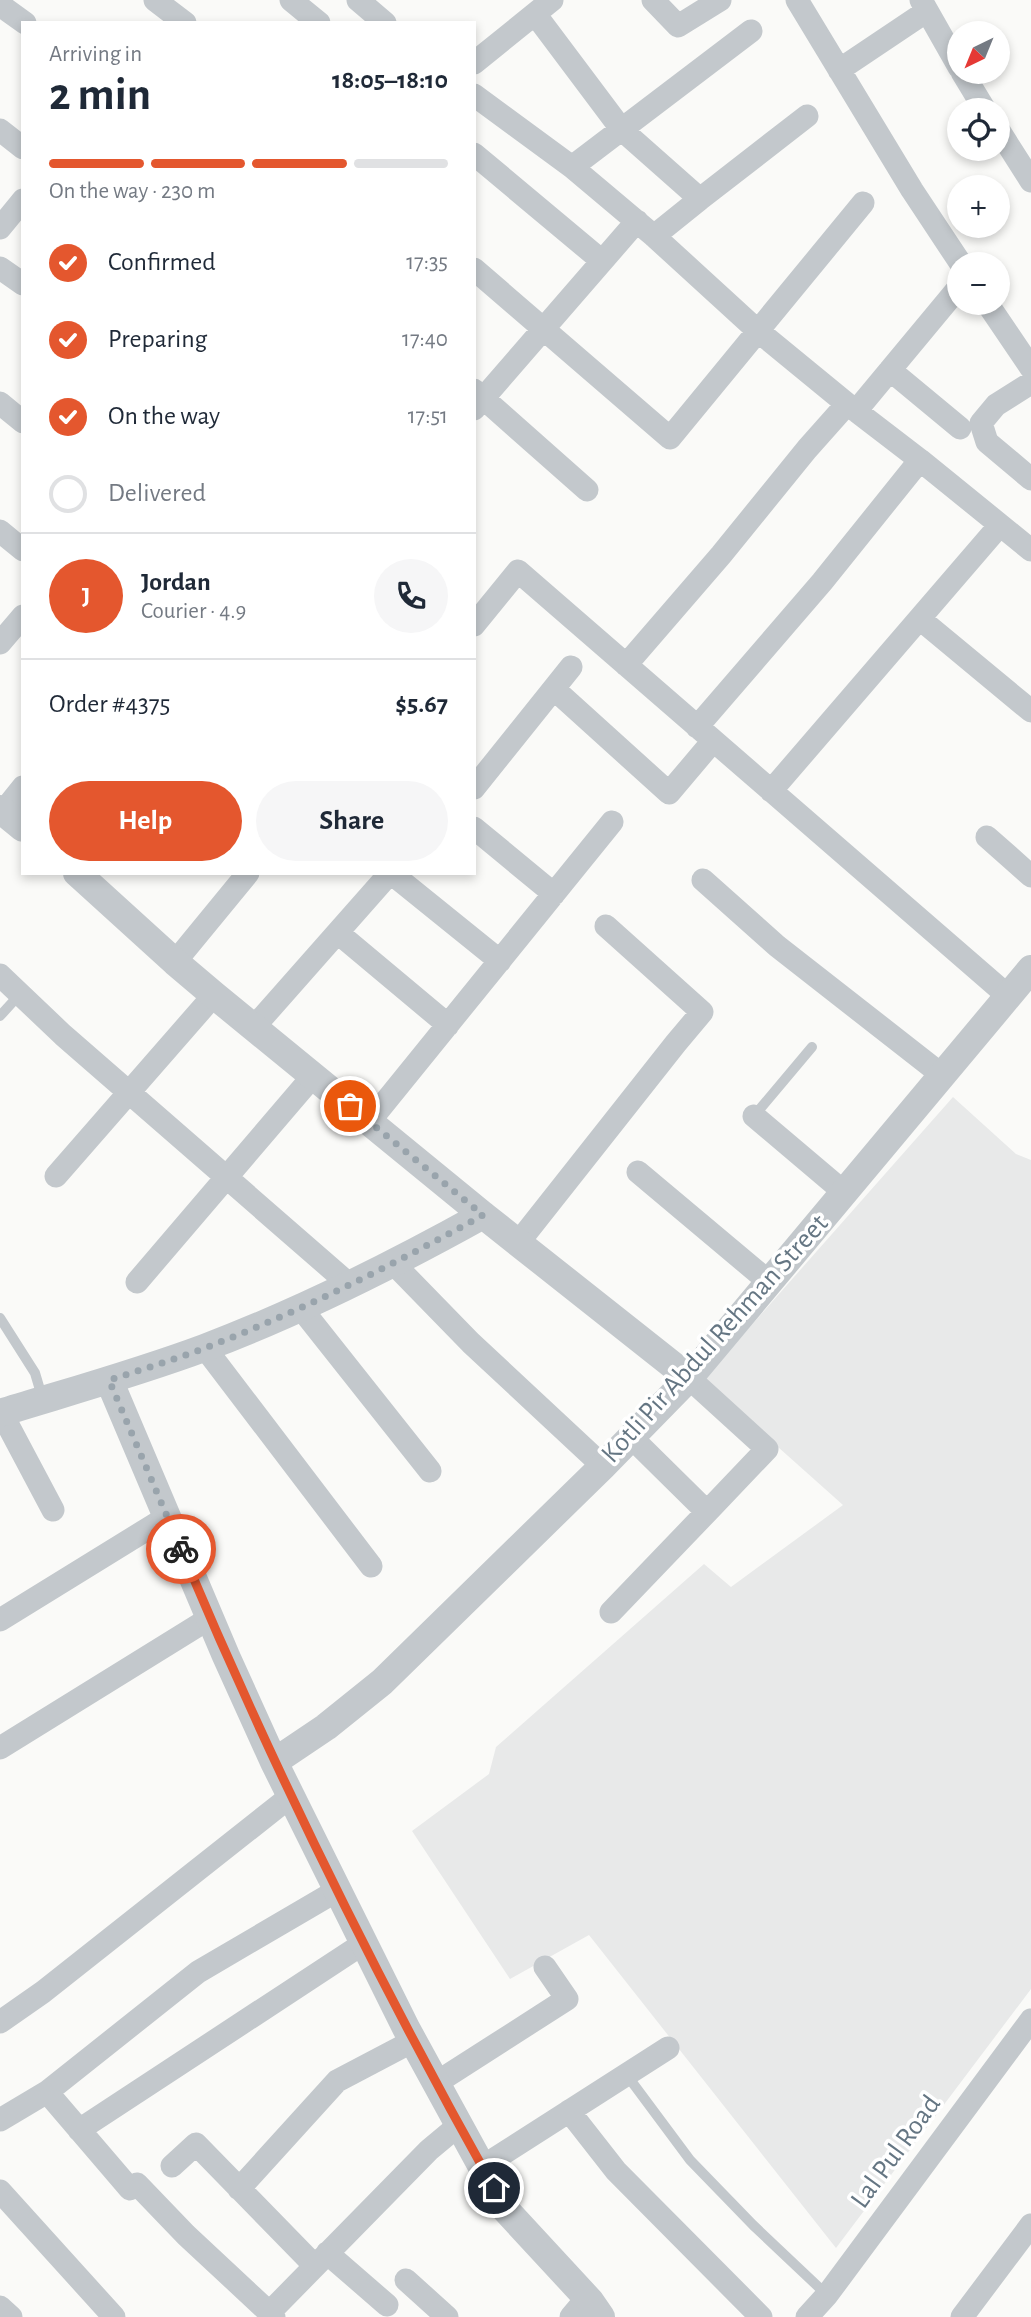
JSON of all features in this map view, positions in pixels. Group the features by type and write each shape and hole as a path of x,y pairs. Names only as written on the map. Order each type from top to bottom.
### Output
{"street":[{"path":"292,0 316,21"},
{"path":"653,0 678,26 720,0"},
{"path":"797,0 912,190 953,252"},
{"path":"0,5 22,21"},
{"path":"839,71 924,6 947,46"},
{"path":"476,61 544,7 622,130 700,199"},
{"path":"572,167 751,31"},
{"path":"476,95 572,167 645,228 758,331 1031,550"},
{"path":"587,490 477,399 544,329 602,261 645,228 700,199 807,116"},
{"path":"0,130 21,146"},
{"path":"1010,148 1031,181"},
{"path":"476,156 602,261"},
{"path":"0,228 21,202"},
{"path":"476,271 670,438 863,203"},
{"path":"0,268 21,283"},
{"path":"626,665 851,407 890,370 947,301"},
{"path":"995,315 1031,369"},
{"path":"890,370 960,428"},
{"path":"1031,383 996,405 981,422 987,442 1031,479"},
{"path":"0,404 21,420"},
{"path":"554,689 669,793 705,734 920,460"},
{"path":"771,791 1000,525"},
{"path":"0,531 21,548"},
{"path":"476,623 518,571 1008,996"},
{"path":"0,643 21,617"},
{"path":"920,619 1031,711"},
{"path":"476,786 571,667"},
{"path":"9,817 21,791"},
{"path":"369,1122 612,822"},
{"path":"476,830 554,894"},
{"path":"987,837 1031,876"},
{"path":"175,962 246,875"},
{"path":"254,1027 388,875"},
{"path":"392,875 500,961"},
{"path":"85,876 175,962 214,995 483,1215 689,1378 768,1449 611,1612"},
{"path":"703,880 778,946 942,1075"},
{"path":"518,1243 702,1012 606,926"},
{"path":"338,933 448,1025"},
{"name":"Kotli Pir Abdul Rehman Street","path":"274,1762 326,1727 382,1682 689,1378 1031,969"},
{"path":"0,975 63,1035 350,1285"},
{"path":"56,1176 214,995"},
{"path":"137,1282 313,1076"},
{"path":"754,1116 845,1193"},
{"path":"638,1172 769,1282"},
{"path":"53,1510 1,1412 205,1348 394,1264 483,1215"},
{"path":"394,1264 471,1343 603,1466"},
{"path":"300,1307 430,1471"},
{"path":"205,1348 371,1566"},
{"path":"109,1380 274,1762 413,2041 505,2208 586,2311"},
{"path":"631,1437 707,1512"},
{"path":"0,1620 167,1517"},
{"path":"0,1748 210,1618"},
{"path":"0,2022 43,1992 291,1796"},
{"path":"1,2118 47,2092 198,1972 338,1890"},
{"path":"79,2130 364,1943"},
{"path":"436,2083 567,1999 545,1967"},
{"name":"Lal Pul Road","path":"807,2317 827,2295 1031,2020"},
{"path":"239,2189 337,2081 413,2041"},
{"path":"482,2166 668,2048"},
{"path":"47,2092 130,2189 137,2184 186,2235 271,2315 429,2150 459,2125"},
{"path":"569,2111 616,2171 761,2317"},
{"path":"172,2166 196,2144 239,2189 321,2260 387,2305"},
{"path":"0,2191 114,2317"},
{"path":"961,2317 1031,2225"},
{"path":"406,2280 447,2317"},
{"path":"0,2307 11,2317"}],"lane":[{"path":"0,1016 19,994"},
{"path":"754,1116 812,1047"},
{"path":"0,1318 35,1373 43,1400"},
{"path":"626,2074 690,2160 827,2295"}],"shaded area":[{"path":"953,1097 1016,1154 1031,1160 1031,1989 836,2248 589,1935 510,1979 412,1831 489,1774 496,1747 704,1564 731,1587 843,1505 703,1380"}],"way so far":[{"path":"181,1549 109,1380 205,1348 325,1296 394,1264 483,1215 350,1106"}],"route":[{"path":"181,1549 274,1762 405,2028 494,2188"}]}
